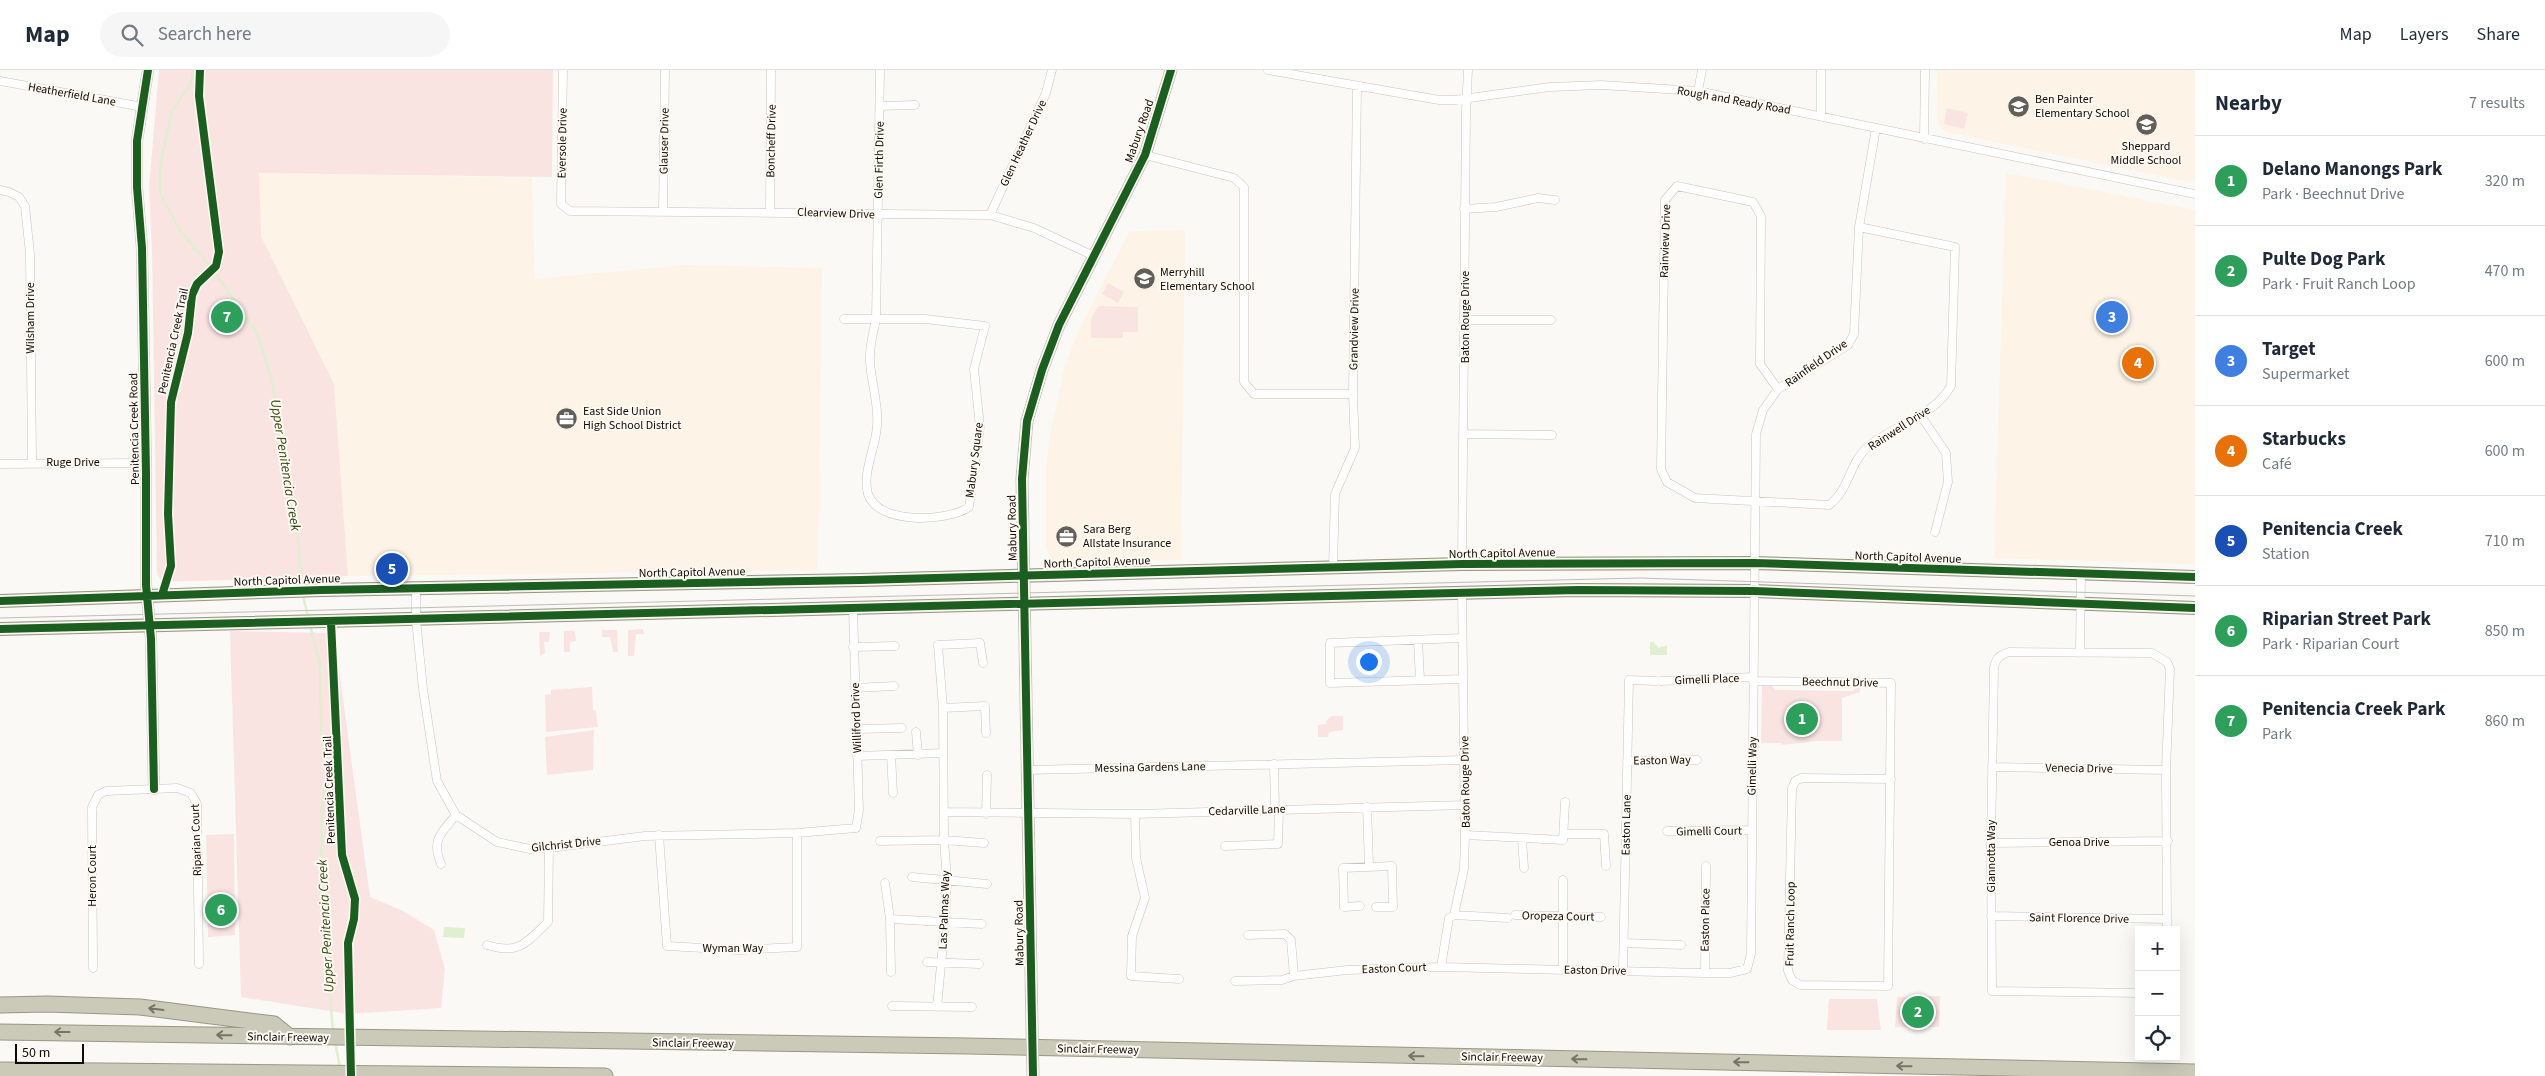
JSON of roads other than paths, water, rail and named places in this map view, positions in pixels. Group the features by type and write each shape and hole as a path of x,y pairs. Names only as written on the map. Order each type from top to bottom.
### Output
{"highway":[{"path":"0,1005 46,1004 140,1007 274,1024 297,1037"},
{"name":"Sinclair Freeway","path":"0,1032 967,1046 2195,1072"},
{"path":"1952,1067 2195,1062"},
{"path":"0,1070 30,1074 355,1072 605,1076"}],"main road":[{"name":"Mabury Road","path":"1033,1076 1022,480 1027,422 1042,370 1059,325 1144,155 1171,70"},
{"name":"North Capitol Avenue","path":"0,601 322,590 1462,564 1754,563 2195,577"},
{"path":"0,629 1578,590 1754,591 2195,608"}],"street":[{"name":"Penitencia Creek Road","path":"148,70 137,141 137,188 142,248 147,596 150,626 154,789"},
{"name":"Eversole Drive","path":"563,70 561,204 570,211"},
{"name":"Glauser Drive","path":"663,211 665,70"},
{"name":"Boncheff Drive","path":"770,211 771,70"},
{"name":"Glen Firth Drive","path":"878,214 880,70"},
{"name":"Glen Heather Drive","path":"990,215 1046,93 1052,70"},
{"name":"Rough and Ready Road","path":"1268,70 1426,99 1467,99 1550,87 1601,85 1698,91 2195,194"},
{"name":"Baton Rouge Drive","path":"1462,564 1466,320 1464,209 1468,70"},
{"path":"1698,91 1702,70"},
{"path":"1821,70 1821,115"},
{"path":"1924,139 1925,70"},
{"name":"Heatherfield Lane","path":"0,81 143,107"},
{"name":"Grandview Drive","path":"1333,568 1335,494 1355,448 1353,394 1357,86"},
{"name":"Glen Firth Drive","path":"880,106 915,104"},
{"name":"Rainfield Drive","path":"1754,563 1756,434 1763,410 1778,389 1848,345 1854,334 1859,228 1876,128"},
{"path":"1144,155 1234,178 1244,187 1244,382 1248,388 1254,394 1353,394"},
{"name":"Rainview Drive","path":"1668,482 1661,469 1665,200 1677,186 1753,202 1761,216 1760,364 1778,389"},
{"name":"Wilsham Drive","path":"0,190 19,197 25,206 30,254 32,462"},
{"path":"1464,209 1496,207 1538,198 1555,200"},
{"name":"Clearview Drive","path":"570,211 770,211 990,215 1034,228 1094,256"},
{"name":"Mabury Square","path":"844,319 876,320 925,319 985,326 974,369 979,410 978,445 969,507 962,512 939,517 919,518 903,516 880,509 868,494 870,464 877,426 877,400 870,360 876,320 878,214"},
{"name":"Rainwell Drive","path":"1668,482 1695,498 1829,505 1839,498 1857,458 1870,445 1921,416 1946,396 1951,386 1955,247 1859,228"},
{"path":"1466,320 1551,320"},
{"path":"1921,416 1946,453 1948,482 1935,532"},
{"path":"1463,434 1552,435"},
{"name":"Ruge Drive","path":"0,464 32,462 146,463"},
{"name":"Gimelli Way","path":"1747,969 1751,954 1754,563"},
{"path":"2080,653 2081,572"},
{"name":"Gilchrist Drive","path":"416,589 416,620 423,689 437,781 456,815 497,842 530,849 659,835 797,833 856,828"},
{"name":"Baton Rouge Drive","path":"1441,967 1449,918 1454,915 1464,869 1466,805 1462,593"},
{"name":"Williford Drive","path":"853,608 859,810 856,828"},
{"path":"1462,638 1330,643 1330,683 1463,679"},
{"path":"1418,640 1420,680"},
{"name":"Las Palmas Way","path":"936,1007 945,922 946,880 942,754 944,708 938,645 980,643 983,663"},
{"path":"853,648 895,646"},
{"name":"Giannotta Way","path":"2135,993 1992,991 1991,842 1996,659 2009,652 2152,653 2167,662 2170,670 2166,770 2168,841 2167,926"},
{"name":"Gimelli Place","path":"1629,680 1753,679"},
{"name":"Beechnut Drive","path":"1753,679 1891,683 1891,779"},
{"name":"Easton Lane","path":"1623,970 1629,680"},
{"path":"855,688 894,686"},
{"path":"944,708 985,706 986,733"},
{"path":"856,729 902,728"},
{"path":"916,732 918,755"},
{"path":"857,756 942,754"},
{"path":"891,756 893,793"},
{"name":"Messina Gardens Lane","path":"1027,770 1465,760"},
{"name":"Easton Way","path":"1627,761 1697,760"},
{"path":"1225,846 1278,844 1274,764"},
{"name":"Venecia Drive","path":"1992,767 2166,770"},
{"path":"986,814 987,775"},
{"name":"Fruit Ranch Loop","path":"1802,778 1891,779 1888,986 1800,985 1792,980 1788,971 1792,789 1795,781 1802,778"},
{"name":"Riparian Court","path":"154,789 177,788 191,793 197,804 199,964"},
{"name":"Heron Court","path":"93,968 92,807 98,795 106,791 154,789"},
{"path":"1465,835 1563,840 1565,802"},
{"name":"Cedarville Lane","path":"1028,814 1135,814 1466,805"},
{"path":"1367,807 1369,867"},
{"path":"945,812 1028,814"},
{"path":"1135,814 1136,858 1145,898 1132,936 1131,976 1179,979"},
{"path":"441,864 436,850 439,835 456,815"},
{"name":"Gimelli Court","path":"1666,832 1752,830"},
{"name":"Wyman Way","path":"659,835 667,946 739,950 797,947 797,833"},
{"path":"1564,834 1604,834 1606,866"},
{"path":"1522,839 1524,868"},
{"path":"880,842 944,840 984,843"},
{"name":"Genoa Drive","path":"1991,842 2168,841"},
{"path":"487,945 499,949 522,947 548,922 550,848"},
{"path":"1360,906 1344,907 1343,868 1392,866 1393,907 1376,907"},
{"name":"Easton Place","path":"1705,973 1706,866"},
{"path":"912,877 987,884"},
{"path":"1563,880 1563,970"},
{"path":"885,883 890,919 891,972"},
{"name":"Oropeza Court","path":"1454,915 1601,917"},
{"name":"Saint Florence Drive","path":"1991,916 2167,920"},
{"path":"890,919 982,924"},
{"path":"1248,935 1285,934 1291,940 1294,976"},
{"path":"1624,943 1681,944"},
{"path":"928,962 979,964"},
{"name":"Easton Drive","path":"1441,967 1705,973 1730,973 1747,969"},
{"name":"Easton Court","path":"1235,981 1282,980 1294,976 1347,970 1441,967"},
{"path":"892,1006 972,1007"}],"waterway":[{"name":"Upper Penitencia Creek","path":"193,70 191,83 172,111 160,166 160,193 179,229 214,271 257,333 272,381 279,426 288,464 296,514 302,588"},
{"name":"Upper Penitencia Creek","path":"303,596 308,617"},
{"name":"Upper Penitencia Creek","path":"310,625 320,665 321,737 328,770 322,807 321,891 333,1031"},
{"name":"Upper Penitencia Creek","path":"335,1041 340,1068"}],"tram line":[{"path":"0,618 1640,578 2195,596"}],"place":[{"name":"Ben Painter Elementary School","path":"2019,106"},
{"name":"Sheppard Middle School","path":"2146,125"},
{"name":"Merryhill Elementary School","path":"1144,279"},
{"name":"Penitencia Creek Park","path":"227,317"},
{"name":"Target","path":"2112,317"},
{"name":"Starbucks","path":"2138,363"},
{"name":"East Side Union High School District","path":"567,418"},
{"name":"Sara Berg Allstate Insurance","path":"1067,536"},
{"name":"Penitencia Creek","path":"392,569"},
{"name":"Delano Manongs Park","path":"1802,719"},
{"name":"Riparian Street Park","path":"221,910"},
{"name":"Pulte Dog Park","path":"1918,1012"}]}
